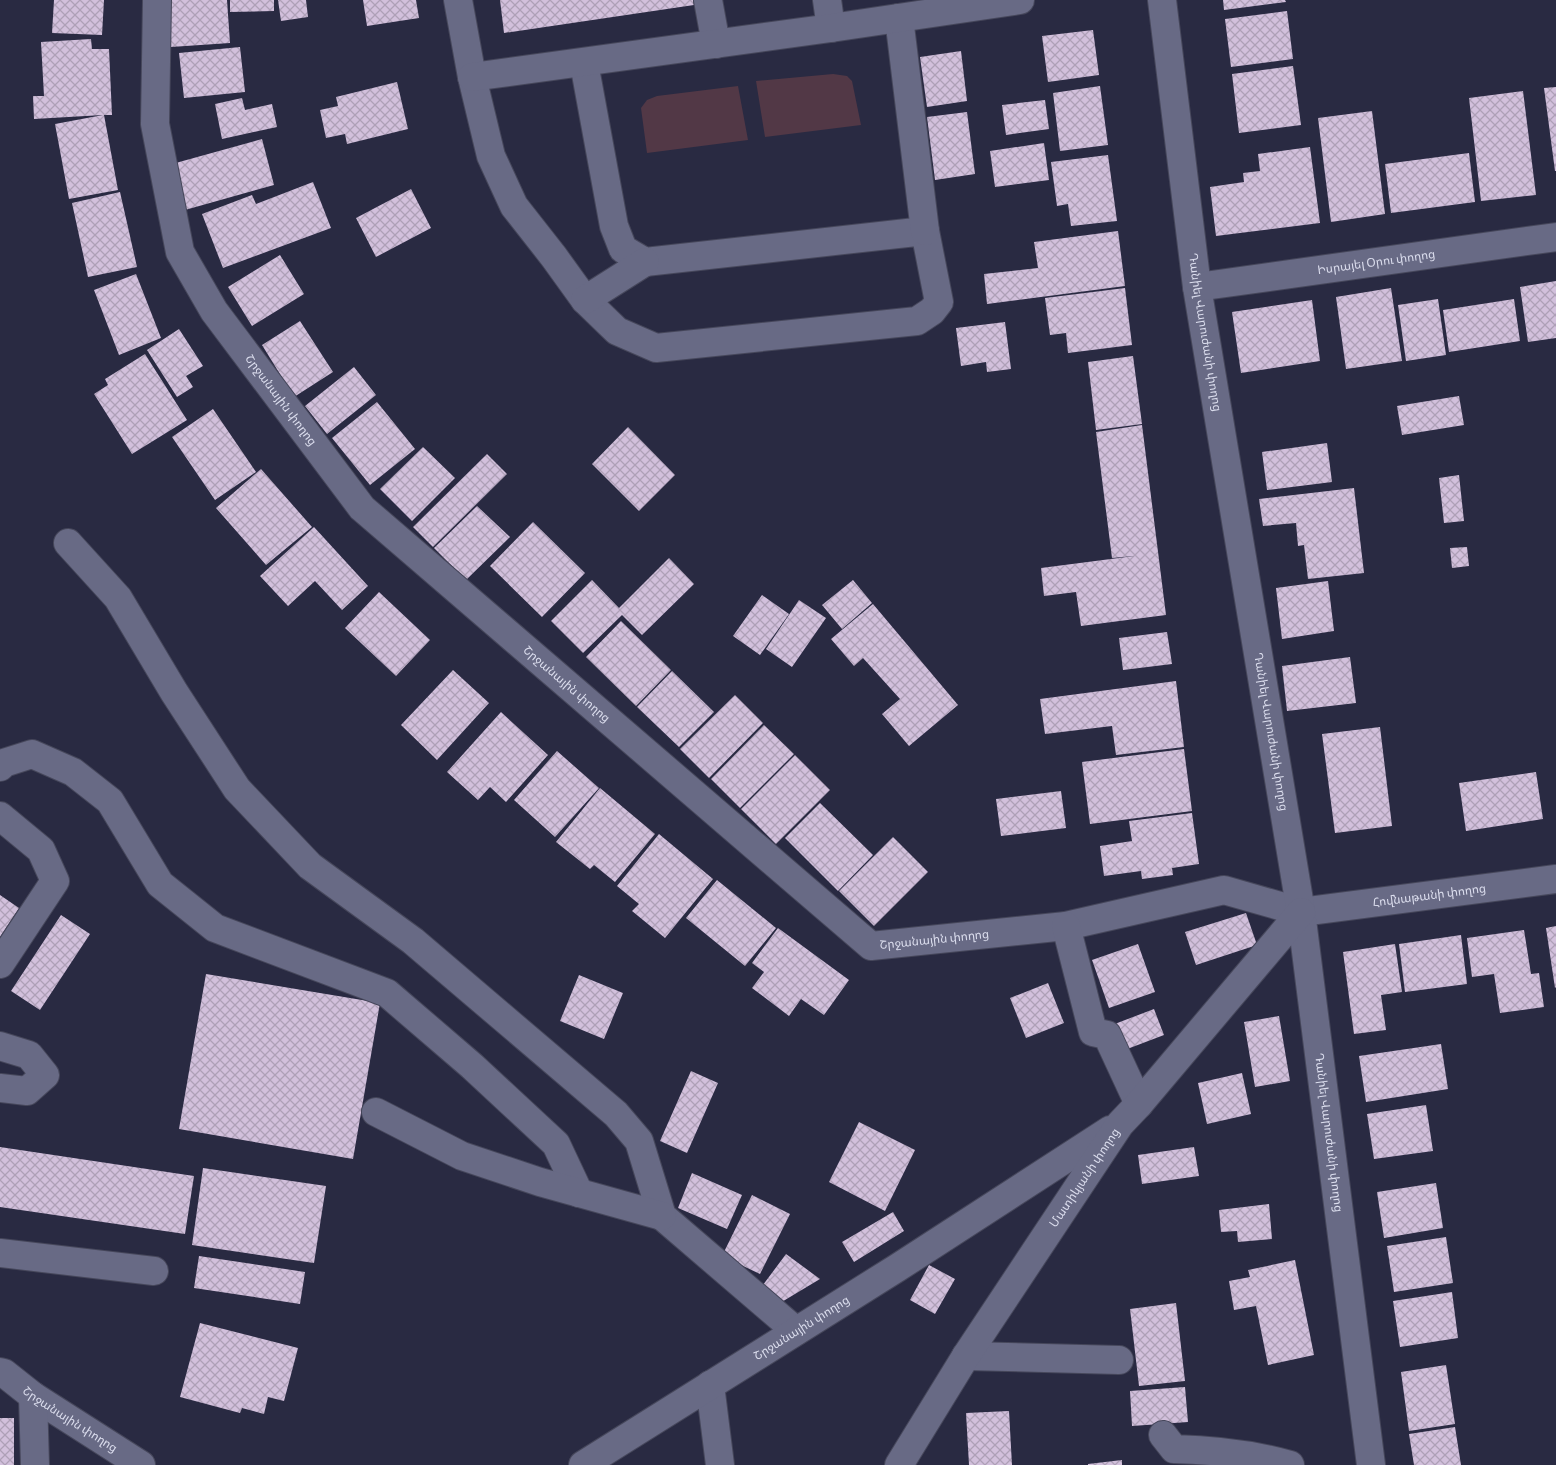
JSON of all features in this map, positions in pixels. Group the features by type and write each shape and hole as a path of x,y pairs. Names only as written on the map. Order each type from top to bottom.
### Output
{"street":[{"name":"Շրջանային փողոց","path":"156,0 155,124 180,252 214,311 362,508 871,946 1066,926 1224,890 1300,912"},
{"path":"458,0 472,78 491,156 514,206 554,256 585,300 617,331 656,348 918,321 932,311 939,302 925,231 899,18"},
{"path":"708,0 716,44"},
{"path":"827,0 831,28"},
{"path":"472,78 1020,0"},
{"name":"Դանիել Վարուժանի փողոց","path":"1162,0 1197,288 1300,912 1371,1465"},
{"path":"584,62 614,226 623,249 645,262"},
{"path":"585,300 645,262 925,231"},
{"name":"Իսրայել Օրու փողոց","path":"1197,288 1556,237"},
{"path":"68,543 118,598 174,692 237,789 310,866 413,941 616,1114 639,1142 662,1216"},
{"path":"0,767 4,762 32,754 73,772 110,801 160,884 215,928 387,993 472,1066 556,1144 579,1193"},
{"path":"0,816 40,850 55,881 0,964"},
{"name":"Հովնաթանի փողոց","path":"1300,912 1556,879"},
{"name":"Մատիկյանի փողոց","path":"899,1465 966,1356 1120,1124 1139,1104 1300,912"},
{"path":"1066,926 1093,1032 1107,1035 1139,1104"},
{"path":"0,1046 29,1055 45,1075 27,1091 0,1088"},
{"path":"376,1112 462,1156 540,1182 662,1216 796,1331"},
{"name":"Շրջանային փողոց","path":"583,1465 1120,1124"},
{"path":"0,1254 154,1271"},
{"path":"966,1356 1119,1360"},
{"name":"Շրջանային փողոց","path":"0,1372 4,1373 33,1396 142,1465"},
{"path":"710,1385 720,1465"},
{"path":"33,1396 35,1465"},
{"path":"1163,1435 1174,1450 1219,1451 1270,1459 1290,1465"}],"shaded area":[{"path":"833,74 847,76 852,81 861,125 765,137 756,81"},
{"path":"738,86 748,140 647,153 641,108 647,100 657,96"}],"building":[{"path":"54,0 104,0 102,35 52,33"},
{"path":"168,0 227,0 230,43 171,47"},
{"path":"230,0 274,0 274,11 230,12"},
{"path":"278,0 306,0 308,17 281,21"},
{"path":"363,0 416,0 419,18 367,26"},
{"path":"500,0 693,0 694,5 504,33"},
{"path":"1223,0 1285,0 1286,2 1224,10"},
{"path":"1287,11 1293,59 1231,67 1225,19"},
{"path":"1093,30 1099,75 1048,82 1042,36"},
{"path":"91,39 92,49 109,49 112,115 104,115 118,190 69,199 55,124 103,115 34,119 33,96 44,96 41,42"},
{"path":"240,47 245,92 184,98 179,53"},
{"path":"961,51 967,101 927,107 920,57"},
{"path":"1293,66 1301,125 1239,133 1232,74"},
{"path":"397,82 408,129 347,144 345,134 326,138 320,110 338,106 336,97"},
{"path":"1100,86 1108,145 1060,151 1053,93"},
{"path":"1556,87 1556,171 1555,171 1544,88"},
{"path":"1523,91 1536,195 1481,201 1469,98"},
{"path":"242,98 245,110 272,104 277,127 222,139 215,104"},
{"path":"1045,100 1049,129 1006,135 1002,105"},
{"path":"1372,111 1385,214 1331,222 1318,118"},
{"path":"967,112 975,174 935,180 927,117"},
{"path":"262,139 274,185 185,210 172,164"},
{"path":"1044,143 1049,180 995,187 990,151"},
{"path":"1310,147 1320,223 1216,236 1210,187 1244,182 1243,173 1260,171 1258,154"},
{"path":"1469,153 1475,202 1391,213 1385,164"},
{"path":"1108,155 1117,221 1071,226 1068,204 1057,206 1051,162"},
{"path":"313,182 331,228 223,268 202,214 252,195 256,204"},
{"path":"411,189 431,228 376,257 356,218"},
{"path":"120,192 137,267 88,277 72,203"},
{"path":"1118,231 1125,286 987,304 984,274 1038,268 1034,242"},
{"path":"280,255 304,294 252,326 228,287"},
{"path":"136,274 161,338 119,355 94,290"},
{"path":"1556,281 1556,338 1528,342 1520,287"},
{"path":"1125,288 1132,345 1068,353 1066,333 1050,335 1045,298"},
{"path":"1391,288 1402,361 1346,369 1336,297"},
{"path":"1438,299 1446,355 1406,361 1398,305"},
{"path":"1514,299 1520,341 1449,352 1443,310"},
{"path":"1312,300 1320,361 1241,373 1232,312"},
{"path":"300,321 333,372 294,397 262,345"},
{"path":"1005,322 1011,369 987,372 986,362 961,366 956,328"},
{"path":"179,329 203,366 186,376 193,387 177,397 147,350"},
{"path":"145,354 187,420 132,454 94,394 108,385 105,379"},
{"path":"1133,356 1142,424 1096,430 1088,362"},
{"path":"354,367 376,395 327,434 305,406"},
{"path":"1459,396 1464,425 1402,435 1397,406"},
{"path":"377,402 415,449 370,485 332,438"},
{"path":"213,409 256,472 215,500 172,437"},
{"path":"1142,425 1166,615 1081,626 1076,592 1044,596 1041,568 1134,556 1112,558 1096,432"},
{"path":"628,427 675,475 639,511 592,464"},
{"path":"1327,443 1332,482 1267,490 1262,452"},
{"path":"423,447 455,478 412,521 380,489"},
{"path":"487,454 507,474 433,547 413,527"},
{"path":"261,469 312,527 266,565 216,508"},
{"path":"1459,475 1464,521 1444,523 1439,478"},
{"path":"1354,488 1364,573 1308,579 1304,545 1298,546 1296,523 1263,526 1259,499"},
{"path":"477,506 510,537 466,580 434,548"},
{"path":"533,522 585,573 542,617 490,566"},
{"path":"314,527 368,586 342,610 315,581 288,606 260,576"},
{"path":"1467,547 1469,566 1452,568 1450,548"},
{"path":"669,558 694,584 642,635 622,615 583,653 551,621 592,580 619,608"},
{"path":"853,580 872,603 842,629 822,605"},
{"path":"1328,581 1334,631 1282,639 1276,588"},
{"path":"379,592 430,640 396,676 345,628"},
{"path":"762,595 789,614 760,655 733,636"},
{"path":"799,600 826,618 792,667 766,649"},
{"path":"873,604 958,705 909,746 882,714 900,699 863,658 854,666 831,639"},
{"path":"621,621 671,670 636,706 586,657"},
{"path":"1167,632 1172,664 1123,670 1119,638"},
{"path":"1350,657 1356,703 1287,711 1282,666"},
{"path":"453,670 489,703 437,760 401,725"},
{"path":"672,671 714,712 679,747 637,707"},
{"path":"1176,681 1184,747 1116,755 1112,726 1045,734 1040,699"},
{"path":"735,695 763,723 709,778 680,749"},
{"path":"501,712 548,755 506,802 490,787 478,800 447,772"},
{"path":"764,725 794,754 740,808 711,779"},
{"path":"1380,727 1392,826 1335,833 1322,734"},
{"path":"1184,749 1192,811 1090,824 1082,762"},
{"path":"557,751 599,788 555,837 514,800"},
{"path":"795,755 830,790 776,844 741,809"},
{"path":"1536,772 1543,819 1466,831 1459,783"},
{"path":"600,788 655,834 615,882 594,865 590,869 556,842"},
{"path":"1061,791 1066,828 1001,836 996,799"},
{"path":"820,803 873,855 838,891 785,838"},
{"path":"1192,813 1199,864 1172,868 1173,875 1142,879 1141,871 1104,876 1100,846 1132,841 1129,821"},
{"path":"659,834 713,879 665,938 632,911 639,904 617,886"},
{"path":"893,837 928,872 874,926 839,891"},
{"path":"717,880 776,928 745,966 686,918"},
{"path":"0,895 19,908 0,937"},
{"path":"1246,913 1257,945 1196,965 1185,932"},
{"path":"61,915 90,934 40,1010 11,991"},
{"path":"1556,926 1556,987 1555,988 1546,928"},
{"path":"778,928 849,980 824,1015 801,999 789,1016 752,988 764,972 752,963"},
{"path":"1524,930 1531,974 1539,973 1544,1007 1500,1013 1494,974 1472,977 1467,938"},
{"path":"1461,935 1467,984 1405,992 1399,944"},
{"path":"1138,944 1155,992 1109,1008 1092,960"},
{"path":"1395,944 1402,992 1381,995 1386,1030 1354,1034 1343,952"},
{"path":"206,974 380,1003 353,1159 179,1129"},
{"path":"579,975 623,993 604,1039 560,1021"},
{"path":"1048,983 1064,1023 1026,1038 1010,998"},
{"path":"1154,1009 1164,1035 1122,1051 1112,1025"},
{"path":"1279,1016 1290,1081 1255,1087 1244,1022"},
{"path":"1441,1044 1448,1089 1366,1102 1359,1056"},
{"path":"691,1071 718,1083 687,1153 660,1141"},
{"path":"1242,1073 1251,1114 1207,1124 1198,1083"},
{"path":"1426,1105 1433,1151 1374,1159 1367,1114"},
{"path":"859,1122 915,1150 885,1211 829,1182"},
{"path":"0,1147 194,1176 185,1234 0,1207"},
{"path":"1194,1147 1199,1176 1142,1184 1138,1155"},
{"path":"203,1168 326,1186 314,1263 192,1245"},
{"path":"692,1173 742,1195 727,1229 678,1208"},
{"path":"1436,1183 1443,1228 1384,1238 1377,1192"},
{"path":"752,1195 790,1214 760,1274 722,1256"},
{"path":"1269,1204 1272,1239 1238,1242 1237,1231 1221,1232 1219,1210"},
{"path":"893,1212 904,1231 854,1262 842,1242"},
{"path":"1446,1237 1453,1283 1394,1292 1387,1246"},
{"path":"786,1254 820,1279 780,1303 760,1289"},
{"path":"199,1256 305,1272 300,1304 194,1288"},
{"path":"1295,1260 1314,1355 1268,1365 1256,1306 1234,1310 1229,1281 1250,1277 1248,1270"},
{"path":"929,1265 955,1279 935,1314 910,1300"},
{"path":"1452,1292 1458,1338 1400,1347 1393,1301"},
{"path":"1176,1303 1185,1381 1139,1386 1130,1309"},
{"path":"200,1323 298,1348 284,1401 268,1397 264,1414 242,1408 240,1413 180,1397"},
{"path":"1446,1365 1455,1424 1409,1431 1401,1372"},
{"path":"1185,1387 1188,1422 1132,1426 1130,1391"},
{"path":"1009,1411 1012,1465 969,1465 966,1413"},
{"path":"0,1418 14,1418 14,1465 0,1465"},
{"path":"1455,1427 1461,1465 1414,1465 1409,1434"},
{"path":"1122,1460 1122,1465 1088,1465 1088,1464"}]}
